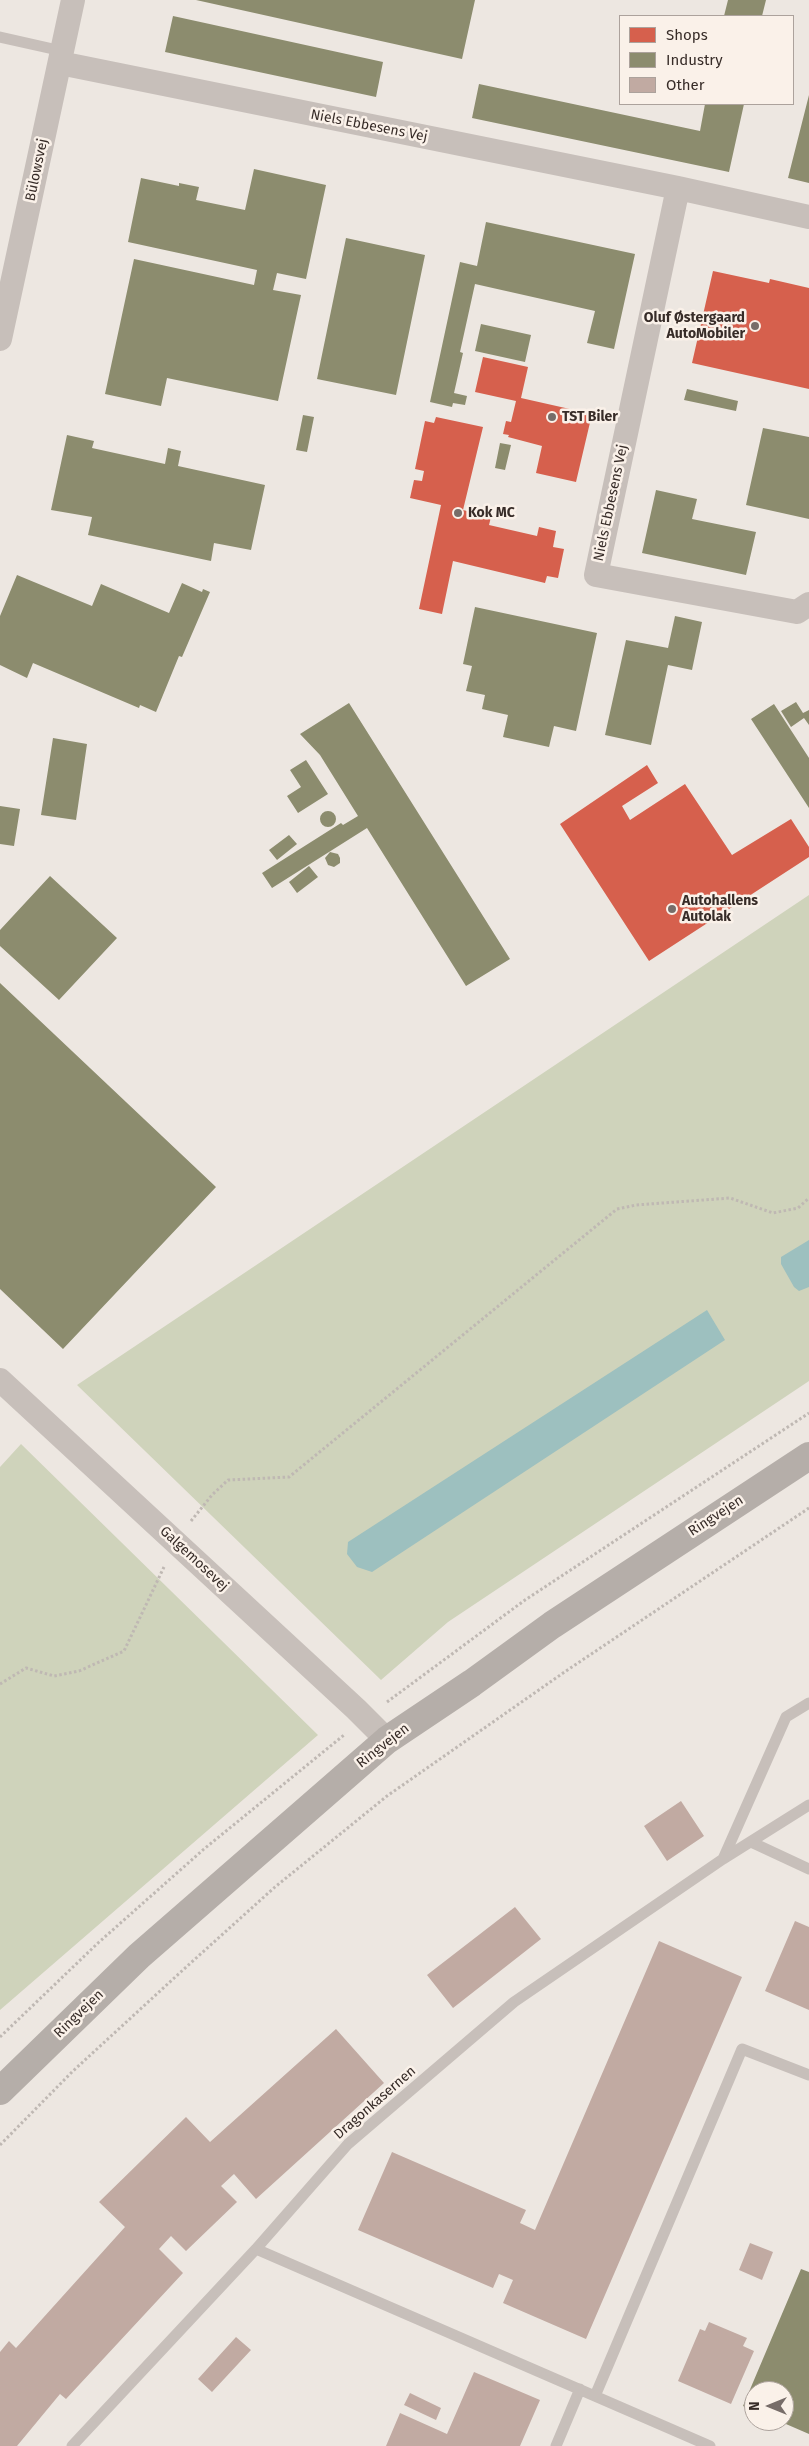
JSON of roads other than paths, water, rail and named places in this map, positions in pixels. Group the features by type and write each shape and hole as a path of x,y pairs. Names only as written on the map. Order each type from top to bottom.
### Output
{"main road":[{"name":"Ringvejen","path":"0,2091 146,1950 387,1740 472,1683 552,1625 809,1456"}],"street":[{"name":"Bülowsvej","path":"0,339 5,291 73,0"},
{"name":"Niels Ebbesens Vej","path":"61,57 809,217"},
{"name":"Niels Ebbesens Vej","path":"678,188 596,574 797,612 809,604"},
{"name":"Galgemosevej","path":"0,1380 361,1713 387,1740"}],"lane":[{"path":"0,37 61,57"},
{"path":"724,1859 786,1717 809,1703"},
{"name":"Dragonkasernen","path":"72,2446 256,2249 348,2144 514,2002 724,1859 809,1805"},
{"path":"751,1842 809,1869"},
{"path":"595,2396 742,2049 809,2075"},
{"path":"256,2249 710,2446"},
{"path":"556,2446 580,2389"}],"water":[{"path":"809,1240 809,1287 799,1291 794,1287 781,1264 781,1257"},
{"path":"707,1310 725,1340 372,1572 357,1567 347,1554 348,1542"}],"place":[{"name":"Oluf Østergaard AutoMobiler","path":"755,326"},
{"name":"TST Biler","path":"552,417"},
{"name":"Kok MC","path":"458,513"},
{"name":"Autohallens Autolak","path":"672,909"}]}
